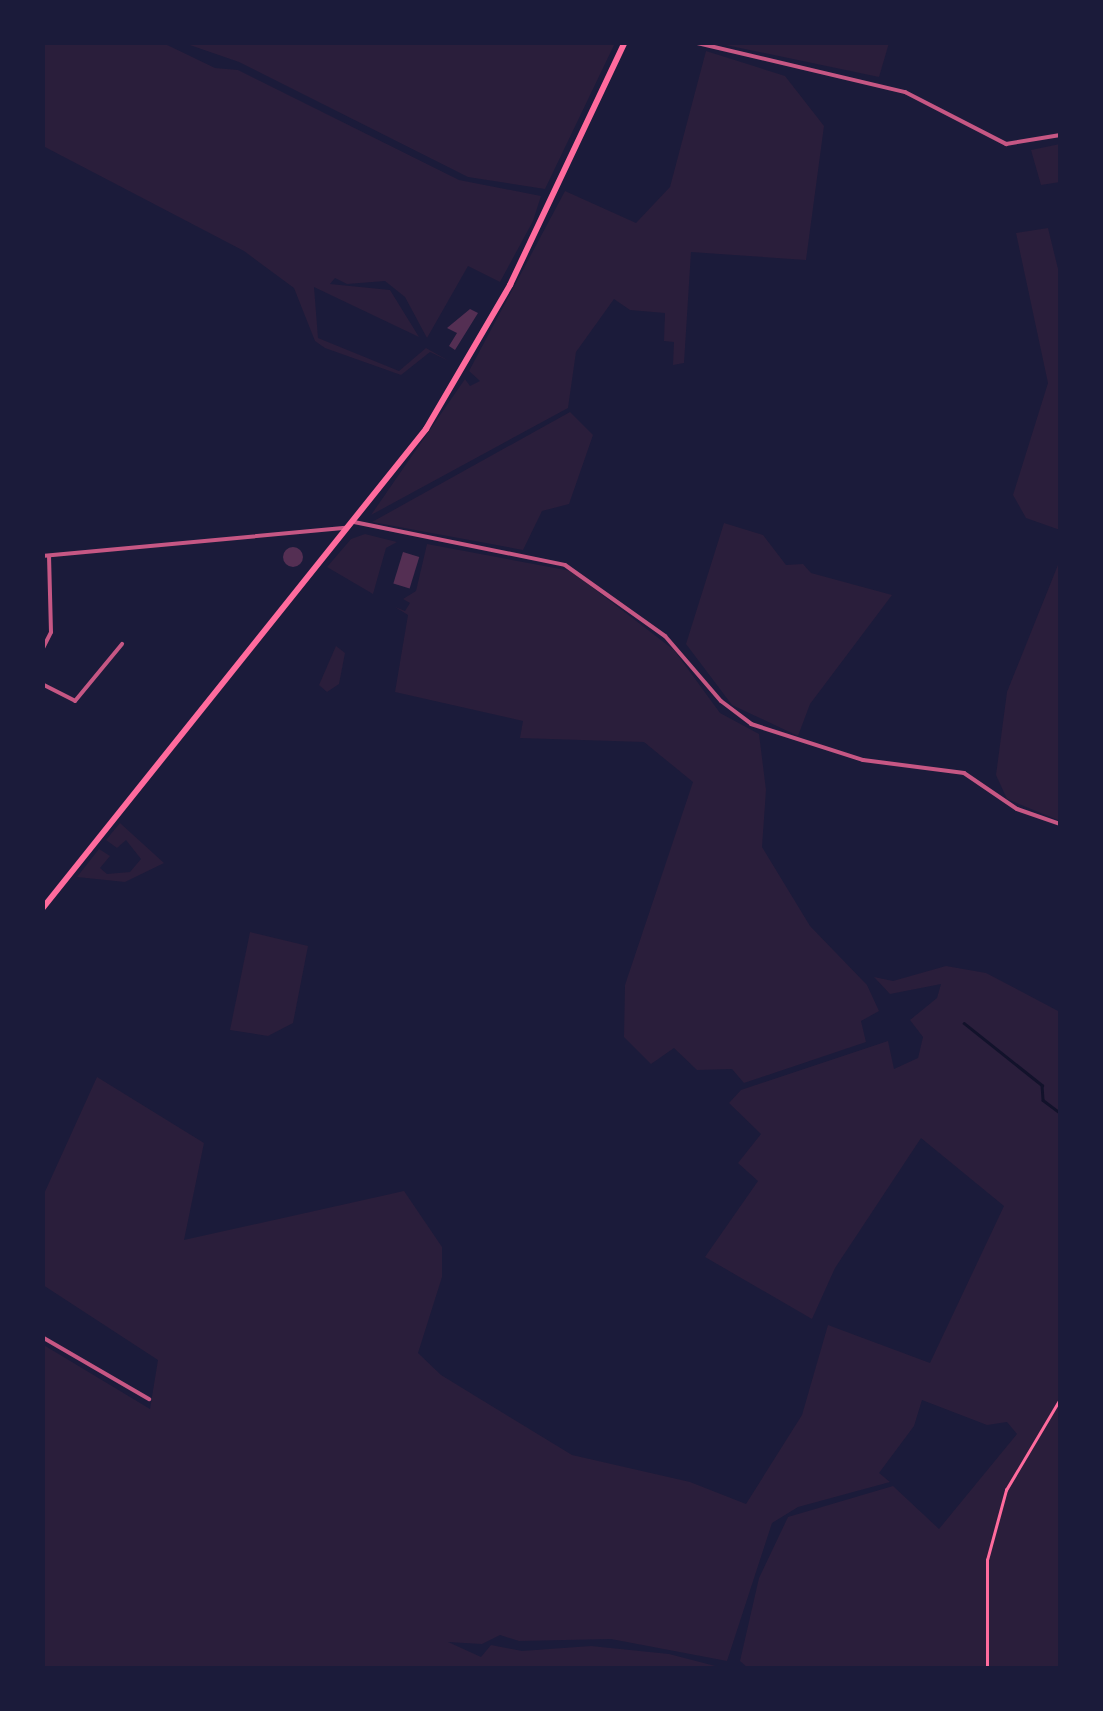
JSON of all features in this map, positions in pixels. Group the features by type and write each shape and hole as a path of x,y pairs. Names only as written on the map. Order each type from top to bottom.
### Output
{"main road":[{"path":"42,909 426,429 501,300 625,42"}],"street":[{"path":"693,42 755,62 881,84 943,108 1006,144 1060,135"},
{"path":"42,650 51,632 46,556 350,528 565,565 665,636 726,706 762,730 863,760 964,773 1017,809 1060,824"},
{"path":"107,644 113,650"},
{"path":"42,684 75,701 113,650 122,644"},
{"path":"42,1337 149,1399"}],"path":[{"path":"987,1668 987,1560 1006,1490 1060,1399"}],"shaded area":[{"path":"42,43 163,43 215,68 238,70 459,180 541,196 533,221 500,282 468,266 427,338 405,297 385,281 347,284 335,278 330,284 390,290 419,337 314,287 318,338 399,371 426,348 449,361 430,352 401,375 325,348 315,341 294,288 244,251 43,146"},
{"path":"184,43 615,43 545,189 468,177 239,62"},
{"path":"716,43 889,43 879,77"},
{"path":"706,51 785,76 824,126 806,260 691,252 684,363 673,365 674,342 664,341 665,313 630,310 614,299 576,352 568,408 371,515 465,379 470,386 480,381 469,371 565,191 636,223 670,187"},
{"path":"1060,144 1060,182 1041,185 1031,150"},
{"path":"1048,228 1060,277 1060,530 1026,518 1013,495 1048,383 1016,233"},
{"path":"570,412 593,435 569,504 542,511 523,550 372,522"},
{"path":"724,523 763,535 786,565 803,564 811,573 892,595 810,704 798,736 732,705 686,644"},
{"path":"365,534 397,542 386,548 373,594 327,567 351,539"},
{"path":"427,544 571,571 674,650 720,713 759,734 766,790 762,847 810,926 867,985 879,1011 861,1021 866,1042 744,1083 732,1069 697,1070 674,1048 651,1064 624,1037 625,985 693,782 644,742 520,738 523,721 395,692 408,615 395,607 405,611 410,603 403,599 416,591"},
{"path":"1060,560 1060,821 1007,799 996,775 1007,692"},
{"path":"336,646 345,653 339,684 327,692 319,685"},
{"path":"120,823 164,863 125,882 77,877 99,849 110,856 100,868 107,874 130,872 141,859 126,840 117,848 106,840"},
{"path":"250,932 308,946 293,1023 268,1036 230,1030"},
{"path":"946,966 986,973 1060,1012 1060,1668 748,1668 740,1661 759,1578 788,1517 893,1486 939,1529 1017,1434 1007,1422 987,1425 922,1400 914,1426 879,1473 890,1482 798,1507 772,1523 727,1661 611,1639 519,1641 500,1635 482,1644 448,1642 481,1657 491,1645 522,1651 591,1646 669,1654 723,1668 43,1668 42,1344 150,1409 158,1360 43,1285 43,1196 97,1077 204,1143 184,1240 404,1191 442,1247 442,1277 418,1353 441,1375 572,1455 690,1482 746,1504 802,1415 828,1325 930,1363 1004,1206 921,1138 835,1268 812,1319 705,1257 758,1181 738,1163 761,1134 729,1103 741,1090 888,1041 894,1069 918,1058 923,1037 910,1020 937,998 941,984 890,994 874,977 893,981"}],"building":[{"path":"470,309 478,313 455,350 449,346 457,333 447,328"},
{"path":"293,547 303,557 293,567 283,557"},
{"path":"403,552 419,557 410,589 393,584"}],"waterway":[{"path":"964,1023 1042,1085 1043,1100 1060,1113"}]}
